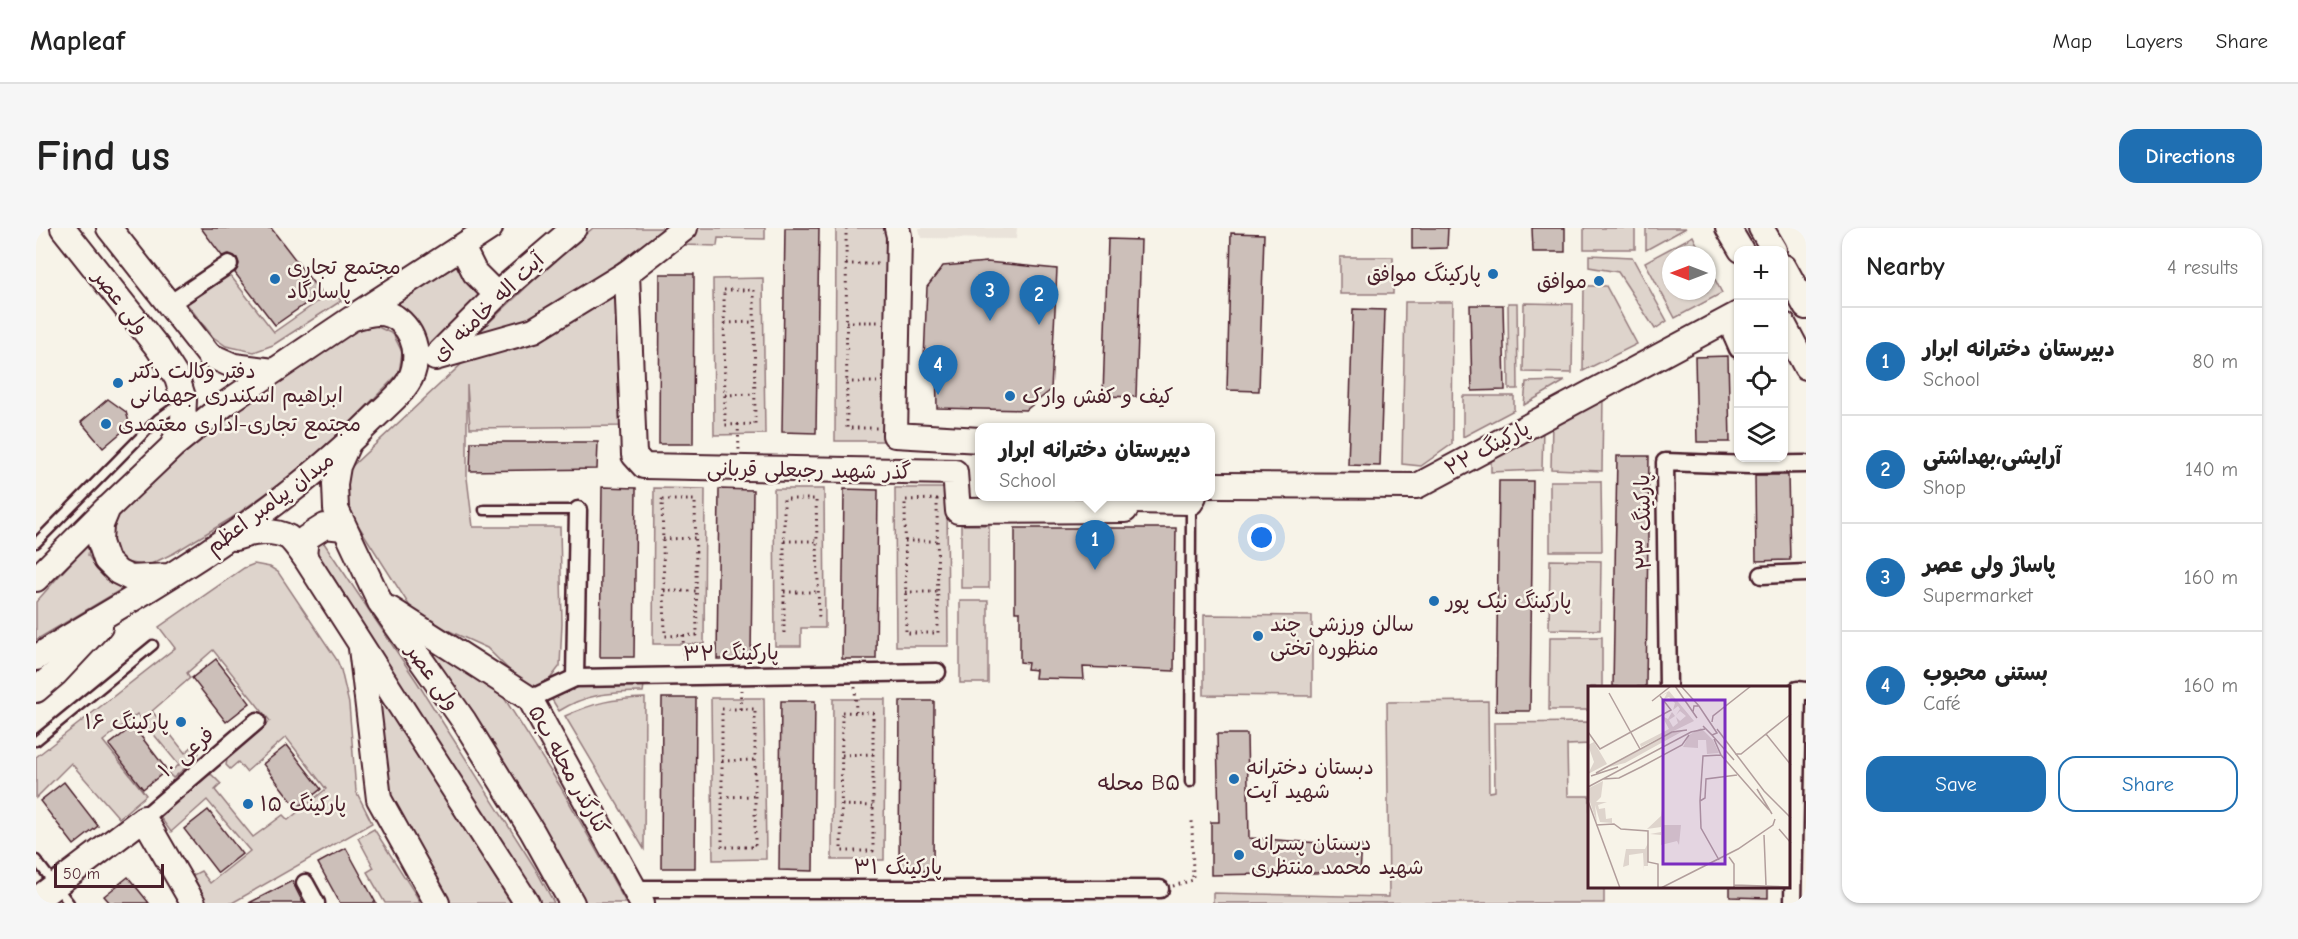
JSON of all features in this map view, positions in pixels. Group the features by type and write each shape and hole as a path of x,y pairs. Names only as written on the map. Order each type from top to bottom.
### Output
{"main road":[{"name":"ولی عصر","path":"63,228 158,348 177,378 184,400 183,420 173,446"},
{"name":"ولی عصر","path":"109,228 209,355 234,366 273,370"},
{"path":"351,319 490,228"},
{"name":"آیت اله خامنه ای","path":"404,389 497,295 574,228"},
{"path":"435,358 534,330 627,273 685,228"},
{"path":"897,228 899,236 895,435 975,440"},
{"path":"1728,228 1739,246"},
{"path":"1761,228 1772,246"},
{"path":"462,247 476,273 497,295"},
{"name":"گذر شهید رجبعلی قربانی","path":"627,273 634,455 644,466 955,472 958,511 1125,510 1128,501"},
{"path":"1788,274 1806,307"},
{"name":"میدان پیامبر اعظم","path":"108,508 173,446 225,404 351,319 366,314 384,313 397,318 410,331 416,350 415,360 414,369 404,389 350,442 254,520 169,576"},
{"name":"پارکینگ ۲۲","path":"1215,485 1417,486 1732,318"},
{"path":"1788,333 1806,367"},
{"name":"ولی عصر","path":"350,442 338,466 335,484 336,509 343,528 380,602 464,721 532,831 572,903"},
{"path":"108,508 101,525 100,542 106,560 118,572 130,578 169,576"},
{"path":"36,579 108,508"},
{"path":"304,556 306,538 325,526 343,528"},
{"name":"ولی عصر","path":"218,543 251,533 270,532 289,538 304,556 360,640 527,903"},
{"path":"36,658 169,576"},
{"name":"کنارگذر محله ب۵","path":"380,602 530,699 639,896"},
{"path":"36,690 56,674 120,606"},
{"path":"360,640 379,799 437,903"},
{"path":"36,900 62,894 144,818 193,903"}],"street":[{"path":"168,305 229,264"},
{"name":"پارکینگ ۲۳","path":"1668,686 1665,462 1734,461"},
{"name":"پارکینگ ۲۳","path":"1768,462 1806,464"},
{"path":"575,678 578,510"},
{"path":"1762,575 1806,573"},
{"name":"پارکینگ ۳۲","path":"530,699 575,678 937,672"},
{"path":"1794,903 1797,690 1806,691"},
{"name":"فرعی ۱۰","path":"144,818 257,721"},
{"path":"305,883 316,903"},
{"name":"پارکینگ ۳۱","path":"639,896 951,896 1160,889"}],"lane":[{"path":"36,543 158,420 184,400"},
{"path":"1190,782 1192,501"},
{"path":"484,510 578,510"},
{"path":"36,741 153,645"},
{"path":"36,860 62,894"}],"path":[{"path":"846,228 846,428 879,428"},
{"path":"846,264 878,264 878,275"},
{"path":"724,290 754,290 754,322 755,424 725,425 724,290"},
{"path":"725,323 754,322"},
{"path":"846,322 878,322 878,332"},
{"path":"846,382 879,382 879,372"},
{"path":"725,395 755,394"},
{"path":"738,424 739,468"},
{"path":"784,633 784,498 816,498 819,621"},
{"path":"937,499 937,541 938,633 906,633 904,500 937,499"},
{"path":"662,500 696,500 696,538 698,635 665,636 662,500"},
{"path":"663,539 696,538"},
{"path":"784,541 817,540"},
{"path":"905,541 937,541"},
{"path":"664,591 697,591"},
{"path":"784,592 818,592"},
{"path":"905,592 938,592"},
{"path":"683,635 684,676"},
{"path":"855,674 856,712"},
{"path":"740,709 741,675"},
{"path":"722,709 755,709 755,760 755,847 722,847 722,709"},
{"path":"842,712 873,712 873,754 873,851 841,851 842,712"},
{"path":"842,755 873,754"},
{"path":"722,761 755,760"},
{"path":"722,796 755,796"},
{"path":"841,805 873,806"},
{"path":"1160,889 1193,880 1192,819"}],"shaded area":[{"path":"593,228 665,228 575,294 525,321 477,334 555,260"},
{"path":"697,228 765,228 765,239 718,238 717,246 684,245"},
{"path":"836,228 887,228 886,441 835,441"},
{"path":"919,228 1017,228 1016,239 921,238"},
{"path":"1584,228 1635,228 1635,249 1584,249"},
{"path":"1646,228 1686,228 1646,250"},
{"path":"1693,236 1698,246 1675,246"},
{"path":"1662,253 1662,294 1645,262"},
{"path":"1589,255 1632,257 1667,321 1655,329 1618,272 1589,267"},
{"path":"1340,257 1393,257 1393,294 1340,294"},
{"path":"458,261 484,292 423,352 388,305"},
{"path":"230,275 274,332 333,291 341,301 273,345 254,352 226,346 213,337 187,304"},
{"path":"763,278 765,434 714,435 713,279"},
{"path":"1716,281 1722,293 1716,296"},
{"path":"1584,286 1606,286 1637,344 1583,371"},
{"path":"622,295 624,426 470,428 467,385 467,478 473,527 560,527 562,623 560,666 546,684 529,690 487,648 416,616 344,503 350,468 467,359 542,340 611,296"},
{"path":"1665,300 1709,300 1675,318"},
{"path":"1405,302 1453,302 1452,444 1421,466 1402,464"},
{"path":"1508,303 1517,303 1518,389 1509,389"},
{"path":"1524,303 1573,304 1572,373 1523,372"},
{"path":"376,326 393,334 402,352 399,373 299,470 230,519 174,553 147,566 125,562 112,550 108,532 114,515 156,474 230,412 355,330"},
{"path":"1565,381 1524,405 1526,382"},
{"path":"1603,395 1602,471 1551,469 1552,422"},
{"path":"1463,396 1514,396 1514,410 1463,437"},
{"path":"1543,425 1542,470 1491,472 1491,452"},
{"path":"1550,481 1601,481 1602,551 1550,551"},
{"path":"654,488 705,489 704,644 653,644"},
{"path":"895,488 947,488 948,646 896,646"},
{"path":"774,489 824,489 825,628 801,628 801,646 775,646"},
{"path":"961,525 989,525 989,588 961,588"},
{"path":"91,540 88,555 100,573 107,580 127,586 36,640 36,602"},
{"path":"322,540 417,682 535,868 554,903 535,903 332,575 312,550"},
{"path":"1550,560 1601,561 1600,630 1549,629"},
{"path":"254,564 270,567 278,572 337,660 349,704 356,791 372,823 232,903 207,903 193,875 201,871 210,883 250,851 207,800 171,832 160,817 160,811 204,773 212,775 221,784 215,790 253,837 283,815 288,820 326,789 286,737 246,772 238,762 230,769 226,765 228,754 270,721 213,650 187,673 190,678 152,711 185,753 194,745 199,753 195,760 173,778 168,773 179,765 137,714 103,741 146,795 119,818 71,763 36,798 36,757 175,648 159,627 244,568"},
{"path":"960,601 988,601 988,683 960,683"},
{"name":"سالن ورزشی چند منظوره تختی","path":"1204,615 1312,616 1312,696 1204,695"},
{"path":"1550,637 1602,637 1602,686 1588,686 1588,710 1549,710"},
{"path":"422,643 496,685 560,786 626,903 581,903"},
{"path":"645,679 643,692 589,697 559,711 551,698 586,684"},
{"path":"374,681 511,903 444,903 382,795"},
{"path":"645,698 644,849 565,716 604,702"},
{"path":"711,698 764,698 766,859 713,860"},
{"path":"833,699 885,699 884,860 832,860"},
{"path":"1488,701 1489,792 1495,791 1494,723 1588,722 1588,744 1567,745 1568,796 1588,796 1588,888 1604,888 1604,903 1213,903 1213,893 1389,897 1387,702"},
{"path":"374,829 420,903 385,903 367,872 374,868 358,838"}],"building":[{"name":"مجتمع تجاری پاسارگاد","path":"201,228 271,228 321,293 275,325 235,273 239,264 237,258 229,254 222,256"},
{"path":"785,228 819,228 816,433 782,432"},
{"path":"1412,228 1448,228 1447,248 1412,249"},
{"path":"1532,228 1565,228 1565,252 1533,252"},
{"path":"1231,233 1264,234 1259,391 1227,390"},
{"path":"1108,239 1141,240 1136,397 1103,396"},
{"path":"987,262 1057,269 1051,390 1026,410 937,408 936,361 924,360 927,287 943,266"},
{"path":"660,274 694,274 693,444 659,444"},
{"path":"1470,305 1503,305 1505,390 1472,391"},
{"path":"1353,309 1385,310 1380,466 1348,465"},
{"path":"1728,356 1730,442 1697,442 1695,357"},
{"name":"مجتمع تجاری-اداری معتمدی","path":"108,399 126,412 130,425 103,448 81,422"},
{"path":"471,442 598,442 597,469 470,471"},
{"path":"1617,456 1649,456 1646,686 1613,686"},
{"path":"1755,475 1788,475 1790,560 1756,561"},
{"path":"1499,481 1533,481 1530,711 1496,711"},
{"path":"602,487 636,488 634,657 600,657"},
{"path":"719,489 753,490 751,659 717,659"},
{"path":"844,489 878,490 876,659 842,659"},
{"path":"1015,528 1176,528 1174,671 1083,667 1084,679 1035,678 1036,670 1027,669 1028,663 1020,662 1020,612 1015,612"},
{"path":"216,659 250,703 226,722 192,678"},
{"path":"662,698 696,698 695,868 661,868"},
{"path":"781,701 815,701 813,871 779,870"},
{"path":"900,701 934,701 933,871 899,870"},
{"path":"133,726 167,770 143,789 109,745"},
{"path":"1217,734 1247,734 1249,838 1362,846 1360,872 1211,875 1211,822 1219,822"},
{"path":"287,745 321,789 297,808 263,764"},
{"path":"64,782 98,826 74,845 40,801"},
{"path":"208,810 242,854 218,873 184,829"},
{"path":"346,848 376,903 340,903 318,863"},
{"path":"128,877 149,903 110,903 104,896"},
{"path":"292,881 303,903 249,903"},
{"path":"1730,888 1768,888 1768,898 1730,897"}],"place":[{"name":"پارکینگ موافق","path":"1493,274"},
{"name":"مجتمع تجاری پاسارگاد","path":"275,279"},
{"name":"موافق","path":"1599,281"},
{"name":"پاساژ ولی عصر","path":"990,321"},
{"name":"آرایشی،بهداشتی","path":"1039,325"},
{"name":"دفتر وکالت دکتر ابراهیم اسکندری جهمانی","path":"118,383"},
{"name":"بستنی محبوب","path":"938,395"},
{"name":"کیف و کفش وارک","path":"1010,396"},
{"name":"مجتمع تجاری-اداری معتمدی","path":"106,424"},
{"name":"دبیرستان دخترانه ابرار","path":"1095,570"},
{"name":"پارکینگ نیک پور","path":"1434,601"},
{"name":"سالن ورزشی چند منظوره تختی","path":"1258,636"},
{"name":"پارکینگ ۱۶","path":"181,722"},
{"name":"دبستان دخترانه شهید آیت","path":"1234,779"},
{"name":"پارکینگ ۱۵","path":"248,804"},
{"name":"دبستان پسرانه شهید محمد منتظری","path":"1239,855"}],"district":[{"name":"محله B۵","path":"1139,782"}]}
